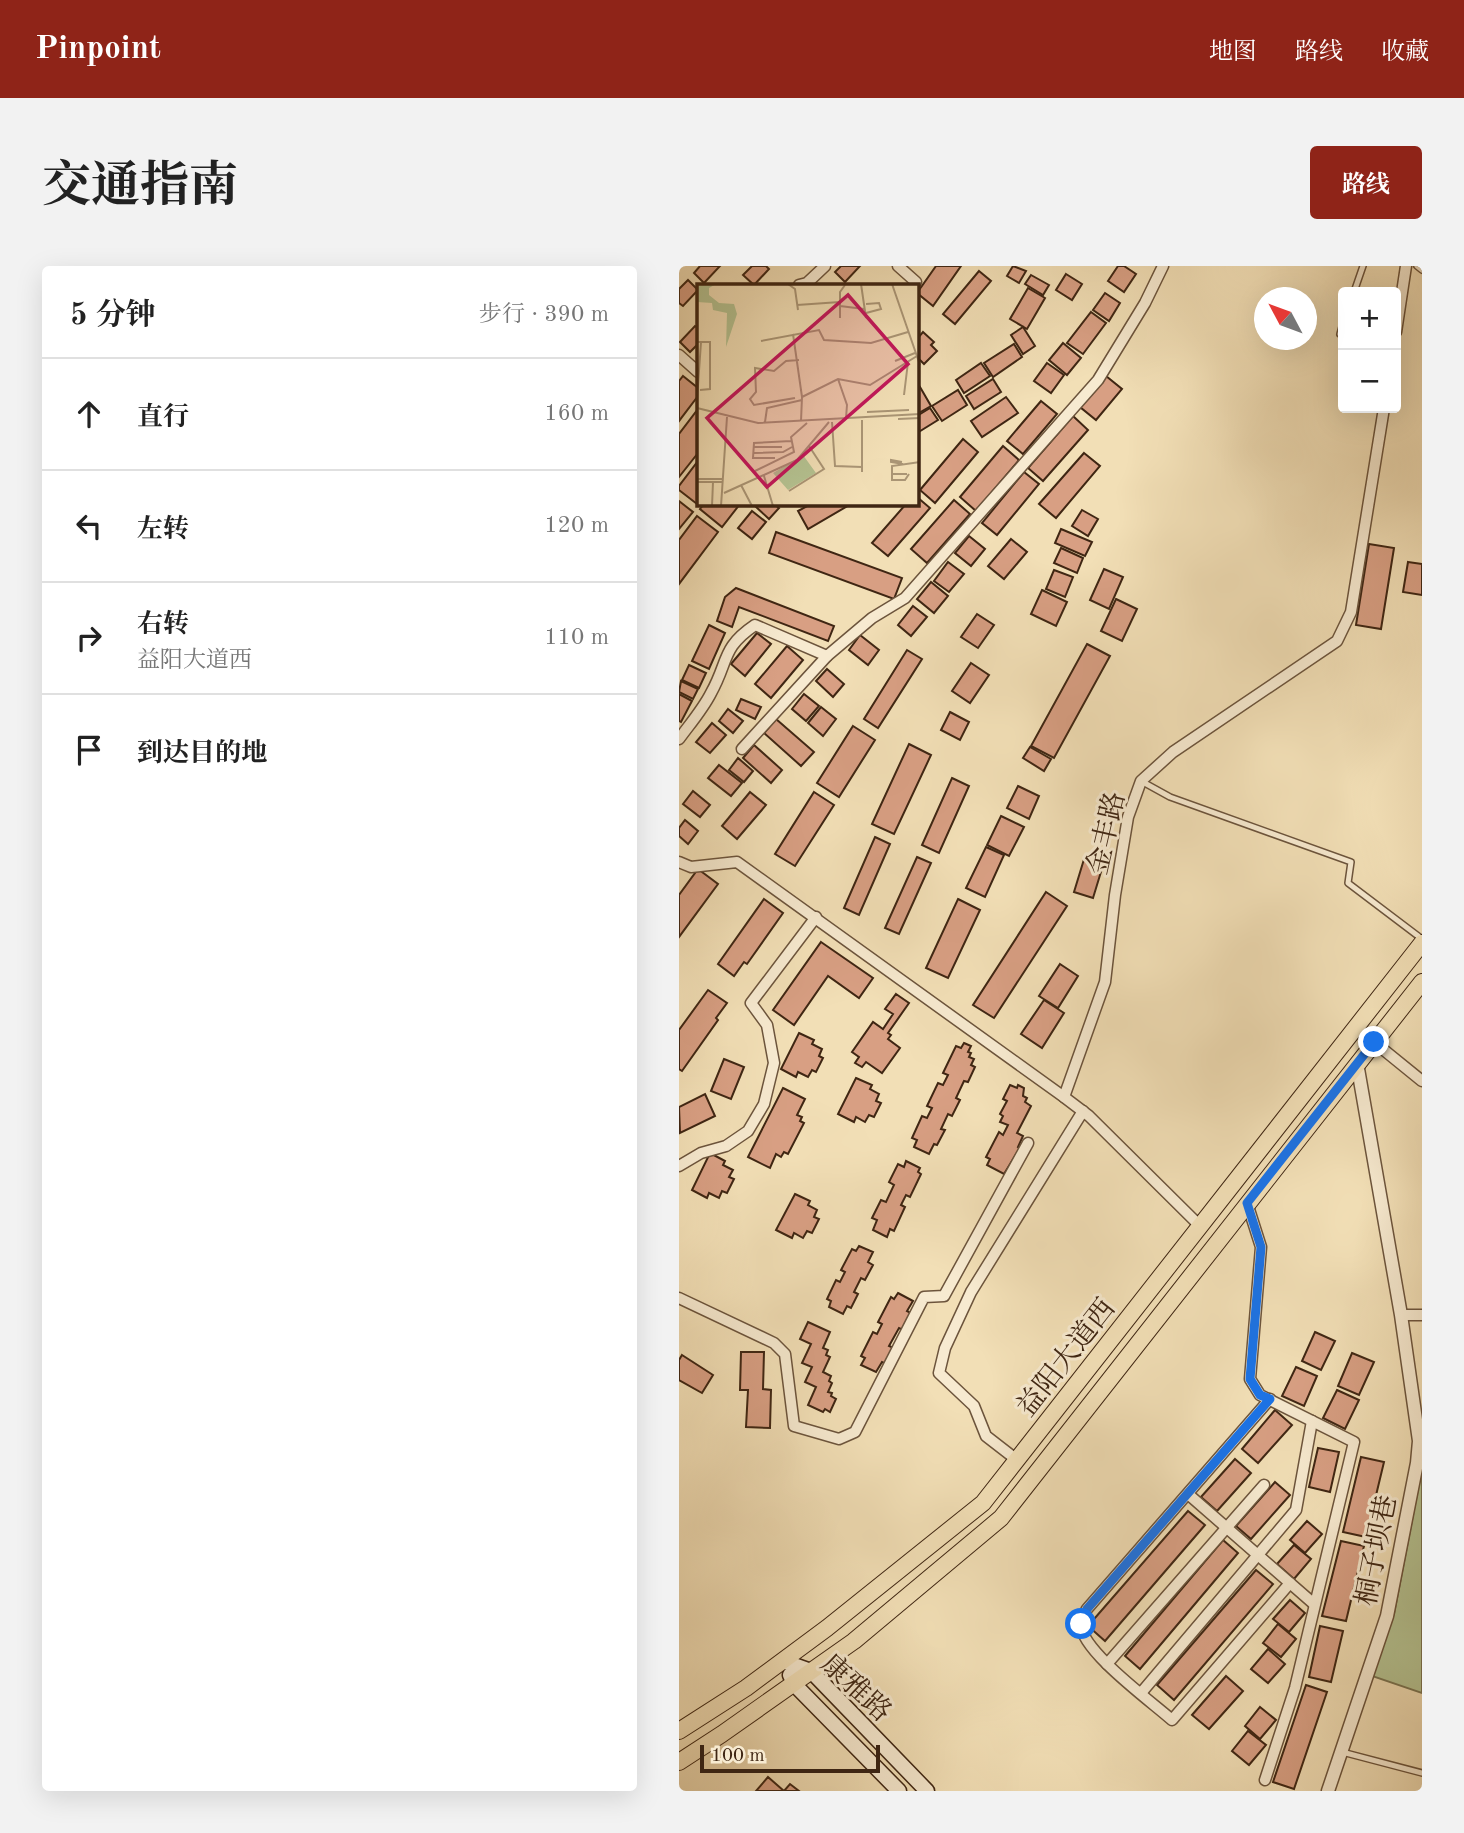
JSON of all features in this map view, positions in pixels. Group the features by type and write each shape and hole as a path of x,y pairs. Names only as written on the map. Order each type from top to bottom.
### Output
{"main road":[{"name":"益阳大道西","path":"679,1731 746,1688 827,1628 983,1503 1422,941"},
{"name":"益阳大道西","path":"679,1762 854,1641 1001,1518 1422,982"},
{"name":"康雅路","path":"783,1661 811,1671 927,1791"},
{"name":"康雅路","path":"783,1661 794,1684 899,1791"}],"street":[{"path":"803,284 825,266"},
{"path":"898,266 916,282"},
{"path":"742,749 827,656 872,618 905,598 1098,380 1146,303 1163,266"},
{"path":"1401,299 1406,266"},
{"path":"679,355 697,371"},
{"name":"金丰路","path":"1064,1097 1105,982 1115,895 1128,817 1141,781 1173,752 1337,641 1351,612 1383,413"},
{"path":"679,739 712,693 725,657 738,637 755,625 827,656"},
{"path":"679,862 691,867 737,862 1083,1111 1201,1226"},
{"path":"679,1166 701,1153 726,1146 748,1131 764,1104 774,1063 767,1025 751,1003 815,917"},
{"path":"1374,1042 1422,1081"},
{"name":"桐子坝巷","path":"1328,1791 1387,1616 1419,1441 1401,1315 1357,1063"},
{"path":"1017,1460 986,1436 974,1406 939,1373 945,1348 971,1292 1083,1111"},
{"path":"679,1298 773,1343 785,1354 794,1426 839,1439 855,1432 924,1297 944,1296 1028,1143"},
{"path":"1247,1203 1261,1247 1250,1379 1260,1395 1354,1442 1295,1688 1265,1780"},
{"path":"1401,1315 1422,1315"},
{"path":"1270,1399 1087,1609 1081,1624 1083,1636 1096,1656 1172,1720 1290,1583"},
{"path":"1141,1693 1296,1510 1312,1422"},
{"path":"1107,1664 1263,1485"},
{"path":"1188,1494 1314,1604"}],"lane":[{"path":"1356,287 1363,266"},
{"path":"1417,266 1422,270"},
{"path":"1141,781 1170,797 1351,862 1348,883 1422,941"},
{"path":"1342,1752 1422,1773"}],"green space":[{"path":"1422,1468 1422,1693 1372,1676 1394,1614"}],"building":[{"path":"700,266 720,266 704,283 694,273"},
{"path":"752,266 766,266 769,269 755,284 743,275"},
{"path":"841,266 860,266 845,282 835,272"},
{"path":"936,266 961,266 933,306 919,295 919,290"},
{"path":"1013,266 1026,271 1019,283 1007,276"},
{"path":"1118,266 1124,266 1136,274 1124,292 1108,281"},
{"path":"979,271 991,281 955,324 943,314"},
{"path":"1066,274 1082,284 1072,300 1056,290"},
{"path":"1031,275 1049,285 1043,295 1025,284"},
{"path":"688,280 697,291 683,306 679,303 679,289"},
{"path":"1028,288 1045,298 1027,329 1010,319"},
{"path":"1105,293 1120,303 1109,321 1093,310"},
{"path":"1091,312 1106,323 1083,354 1067,343"},
{"path":"695,326 697,327 697,345 690,352 680,342"},
{"path":"1023,327 1035,346 1023,354 1011,335"},
{"path":"923,332 934,342 931,345 937,351 924,364 919,359 919,337"},
{"path":"1063,343 1081,358 1067,375 1049,360"},
{"path":"1014,344 1022,357 993,377 984,363"},
{"path":"981,363 990,376 964,393 956,380"},
{"path":"1047,363 1064,375 1051,393 1034,381"},
{"path":"683,376 697,387 697,397 679,421 679,381"},
{"path":"1106,376 1122,389 1096,420 1080,407"},
{"path":"993,379 1001,392 974,409 966,396"},
{"path":"919,388 931,406 919,413"},
{"path":"958,390 967,405 942,421 932,406"},
{"path":"1006,397 1018,413 982,437 971,421"},
{"path":"1041,401 1057,414 1023,454 1007,441"},
{"path":"930,408 938,420 919,432 919,415"},
{"path":"697,410 697,454 679,477 679,434"},
{"path":"1073,416 1088,430 1043,481 1028,468"},
{"path":"963,439 978,452 935,503 920,490"},
{"path":"1003,446 1019,460 976,511 960,497"},
{"path":"1084,453 1100,466 1056,518 1039,504"},
{"path":"697,462 697,504 679,490 679,486"},
{"path":"1024,472 1039,484 997,535 982,523"},
{"path":"919,499 930,508 888,556 872,543 904,506 919,506"},
{"path":"954,500 970,514 927,563 911,549"},
{"path":"679,501 693,512 679,529"},
{"path":"702,506 738,506 722,527 700,509"},
{"path":"755,506 779,508 769,519"},
{"path":"807,506 848,506 808,529 798,511"},
{"path":"1082,510 1098,519 1088,536 1072,526"},
{"path":"752,511 766,522 752,539 738,528"},
{"path":"697,516 718,532 679,584 679,540"},
{"path":"1061,529 1092,542 1085,556 1055,543"},
{"path":"776,532 902,578 894,599 769,553"},
{"path":"969,536 985,549 971,566 955,553"},
{"path":"1011,539 1027,552 1004,579 988,566"},
{"path":"1369,544 1394,548 1381,629 1356,625"},
{"path":"1061,548 1083,558 1077,573 1054,563"},
{"path":"948,562 964,574 949,592 934,581"},
{"path":"1408,562 1422,564 1422,595 1403,592"},
{"path":"1104,569 1123,577 1109,609 1090,600"},
{"path":"1054,570 1073,577 1065,597 1046,589"},
{"path":"931,582 948,596 934,613 917,599"},
{"path":"736,588 834,626 828,641 739,607 732,627 717,621 725,597"},
{"path":"1042,590 1067,602 1056,626 1031,614"},
{"path":"1116,599 1137,609 1122,641 1101,631"},
{"path":"913,606 927,617 911,636 898,625"},
{"path":"977,614 994,625 978,648 961,637"},
{"path":"709,625 725,633 709,669 692,661"},
{"path":"757,633 771,644 745,676 731,664"},
{"path":"860,635 879,650 868,665 849,650"},
{"path":"1087,644 1110,656 1054,758 1031,746"},
{"path":"787,646 803,660 771,698 755,684"},
{"path":"907,650 922,659 878,728 864,719"},
{"path":"971,663 989,675 970,703 952,691"},
{"path":"689,665 706,673 699,688 682,680"},
{"path":"827,669 844,684 833,697 816,681"},
{"path":"681,681 698,689 693,699 679,692"},
{"path":"679,694 692,701 681,722 679,721"},
{"path":"804,694 819,706 806,721 792,709"},
{"path":"741,699 761,707 755,719 736,710"},
{"path":"821,707 836,719 823,736 808,723"},
{"path":"728,709 743,721 733,733 719,721"},
{"path":"950,712 969,722 960,740 941,730"},
{"path":"776,719 814,752 801,766 764,733"},
{"path":"712,723 726,735 710,753 696,742"},
{"path":"853,726 875,740 839,797 817,783"},
{"path":"909,744 931,755 894,834 872,824"},
{"path":"754,745 782,770 771,783 743,758"},
{"path":"1030,747 1051,759 1044,771 1023,758"},
{"path":"738,758 753,771 744,782 729,770"},
{"path":"719,765 742,783 731,796 708,778"},
{"path":"952,778 969,786 939,853 922,845"},
{"path":"1018,786 1039,796 1029,819 1007,808"},
{"path":"693,791 710,805 700,817 683,804"},
{"path":"750,792 766,805 737,839 722,826"},
{"path":"814,792 834,805 795,866 775,854"},
{"path":"1001,816 1024,827 1009,856 987,845"},
{"path":"685,820 698,831 688,844 679,836 679,828"},
{"path":"875,837 890,844 859,915 844,908"},
{"path":"986,847 1004,855 985,897 966,888"},
{"path":"1085,856 1104,862 1093,898 1074,892"},
{"path":"917,857 931,863 899,934 885,928"},
{"path":"698,869 718,884 679,937 679,895"},
{"path":"1046,892 1067,906 994,1018 973,1005"},
{"path":"764,899 783,913 747,964 744,962 734,976 718,964"},
{"path":"958,899 980,910 948,978 926,968"},
{"path":"821,942 873,978 859,998 828,976 794,1025 773,1010"},
{"path":"1060,964 1078,976 1058,1008 1039,996"},
{"path":"708,990 727,1003 682,1071 679,1069 679,1030"},
{"path":"896,994 909,1003 888,1033 891,1035 888,1039 900,1048 882,1073 866,1062 862,1067 855,1063 859,1057 852,1052 873,1022 883,1029 893,1014 885,1009"},
{"path":"1044,1000 1064,1013 1042,1048 1021,1034"},
{"path":"799,1033 814,1040 812,1044 822,1049 819,1056 823,1058 816,1072 812,1070 808,1077 798,1072 796,1077 781,1069"},
{"path":"964,1043 971,1046 968,1052 971,1053 969,1057 974,1059 971,1065 975,1067 968,1082 964,1081 956,1098 960,1100 952,1116 948,1114 941,1129 945,1130 929,1154 914,1147 917,1140 912,1138 922,1116 927,1118 932,1108 927,1106 938,1083 943,1085 948,1075 943,1073 956,1046 961,1048"},
{"path":"724,1059 744,1067 731,1099 711,1091"},
{"path":"856,1078 872,1085 870,1089 879,1094 876,1101 881,1103 874,1117 869,1115 865,1122 856,1117 854,1122 838,1114"},
{"path":"1010,1085 1024,1088 1023,1096 1027,1098 1025,1102 1031,1106 1017,1133 1023,1136 1018,1147 1020,1148 1004,1174 987,1165 990,1159 986,1157 999,1132 1003,1135 1008,1125 1000,1122 1003,1116 1000,1114 1007,1101 1003,1099"},
{"path":"783,1088 805,1099 797,1115 802,1117 800,1121 804,1123 788,1154 784,1152 781,1157 776,1154 770,1168 748,1157"},
{"path":"705,1094 715,1116 680,1133 679,1107"},
{"path":"710,1153 725,1161 723,1165 733,1170 729,1177 734,1179 727,1193 722,1191 719,1198 709,1193 707,1198 692,1190"},
{"path":"906,1161 920,1168 918,1172 921,1174 910,1197 906,1195 901,1205 905,1207 894,1231 890,1229 887,1237 873,1230 877,1220 872,1218 881,1200 886,1202 894,1185 889,1182 898,1164 904,1167"},
{"path":"795,1194 810,1201 808,1205 817,1210 814,1217 819,1219 812,1233 807,1231 803,1238 794,1233 792,1238 776,1230"},
{"path":"859,1246 873,1252 868,1262 873,1265 865,1280 861,1278 854,1292 858,1294 851,1308 847,1306 843,1314 829,1307 831,1301 827,1299 836,1280 840,1282 845,1272 841,1270 852,1249 856,1251"},
{"path":"898,1293 913,1301 907,1311 911,1313 903,1330 899,1328 889,1346 894,1348 886,1364 882,1362 876,1372 861,1365 865,1358 861,1356 873,1332 877,1334 882,1324 878,1322 891,1297 894,1299"},
{"path":"808,1322 830,1332 823,1348 828,1350 826,1355 830,1357 823,1372 831,1376 829,1381 832,1383 828,1392 836,1399 830,1412 825,1409 823,1412 808,1405 816,1387 805,1382 812,1367 802,1363 811,1344 800,1339"},
{"path":"1315,1332 1335,1341 1321,1370 1302,1361"},
{"path":"741,1352 764,1352 763,1389 771,1390 770,1428 746,1427 748,1390 740,1390"},
{"path":"1352,1353 1374,1362 1359,1395 1338,1386"},
{"path":"682,1355 713,1375 702,1393 679,1380 679,1360"},
{"path":"1296,1367 1317,1376 1304,1406 1282,1396"},
{"path":"1337,1390 1359,1400 1345,1429 1323,1418"},
{"path":"1275,1410 1292,1425 1258,1463 1242,1449"},
{"path":"1318,1448 1339,1452 1330,1492 1309,1487"},
{"path":"1361,1457 1384,1462 1366,1537 1343,1532"},
{"path":"1235,1459 1251,1473 1217,1511 1201,1497"},
{"path":"1275,1482 1290,1495 1251,1539 1236,1526"},
{"path":"1188,1511 1205,1525 1105,1641 1088,1626"},
{"path":"1307,1521 1322,1534 1305,1553 1290,1540"},
{"path":"1223,1540 1238,1553 1140,1669 1125,1656"},
{"path":"1341,1541 1364,1546 1346,1621 1322,1616"},
{"path":"1294,1545 1311,1559 1294,1579 1277,1564"},
{"path":"1256,1570 1273,1584 1174,1700 1157,1685"},
{"path":"1290,1600 1305,1613 1289,1632 1273,1619"},
{"path":"1278,1624 1296,1639 1281,1657 1263,1643"},
{"path":"1320,1626 1343,1631 1331,1682 1309,1677"},
{"path":"1268,1649 1285,1664 1268,1683 1251,1669"},
{"path":"1226,1676 1243,1691 1209,1729 1192,1715"},
{"path":"1306,1685 1327,1692 1294,1789 1273,1782"},
{"path":"1260,1707 1276,1720 1260,1739 1245,1726"},
{"path":"1248,1731 1266,1745 1249,1765 1232,1751"},
{"path":"768,1777 784,1791 756,1791"},
{"path":"790,1784 799,1791 784,1791"}],"route":[{"path":"1081,1624 1087,1609 1270,1399 1260,1395 1250,1379 1261,1247 1247,1203 1374,1042"}]}
